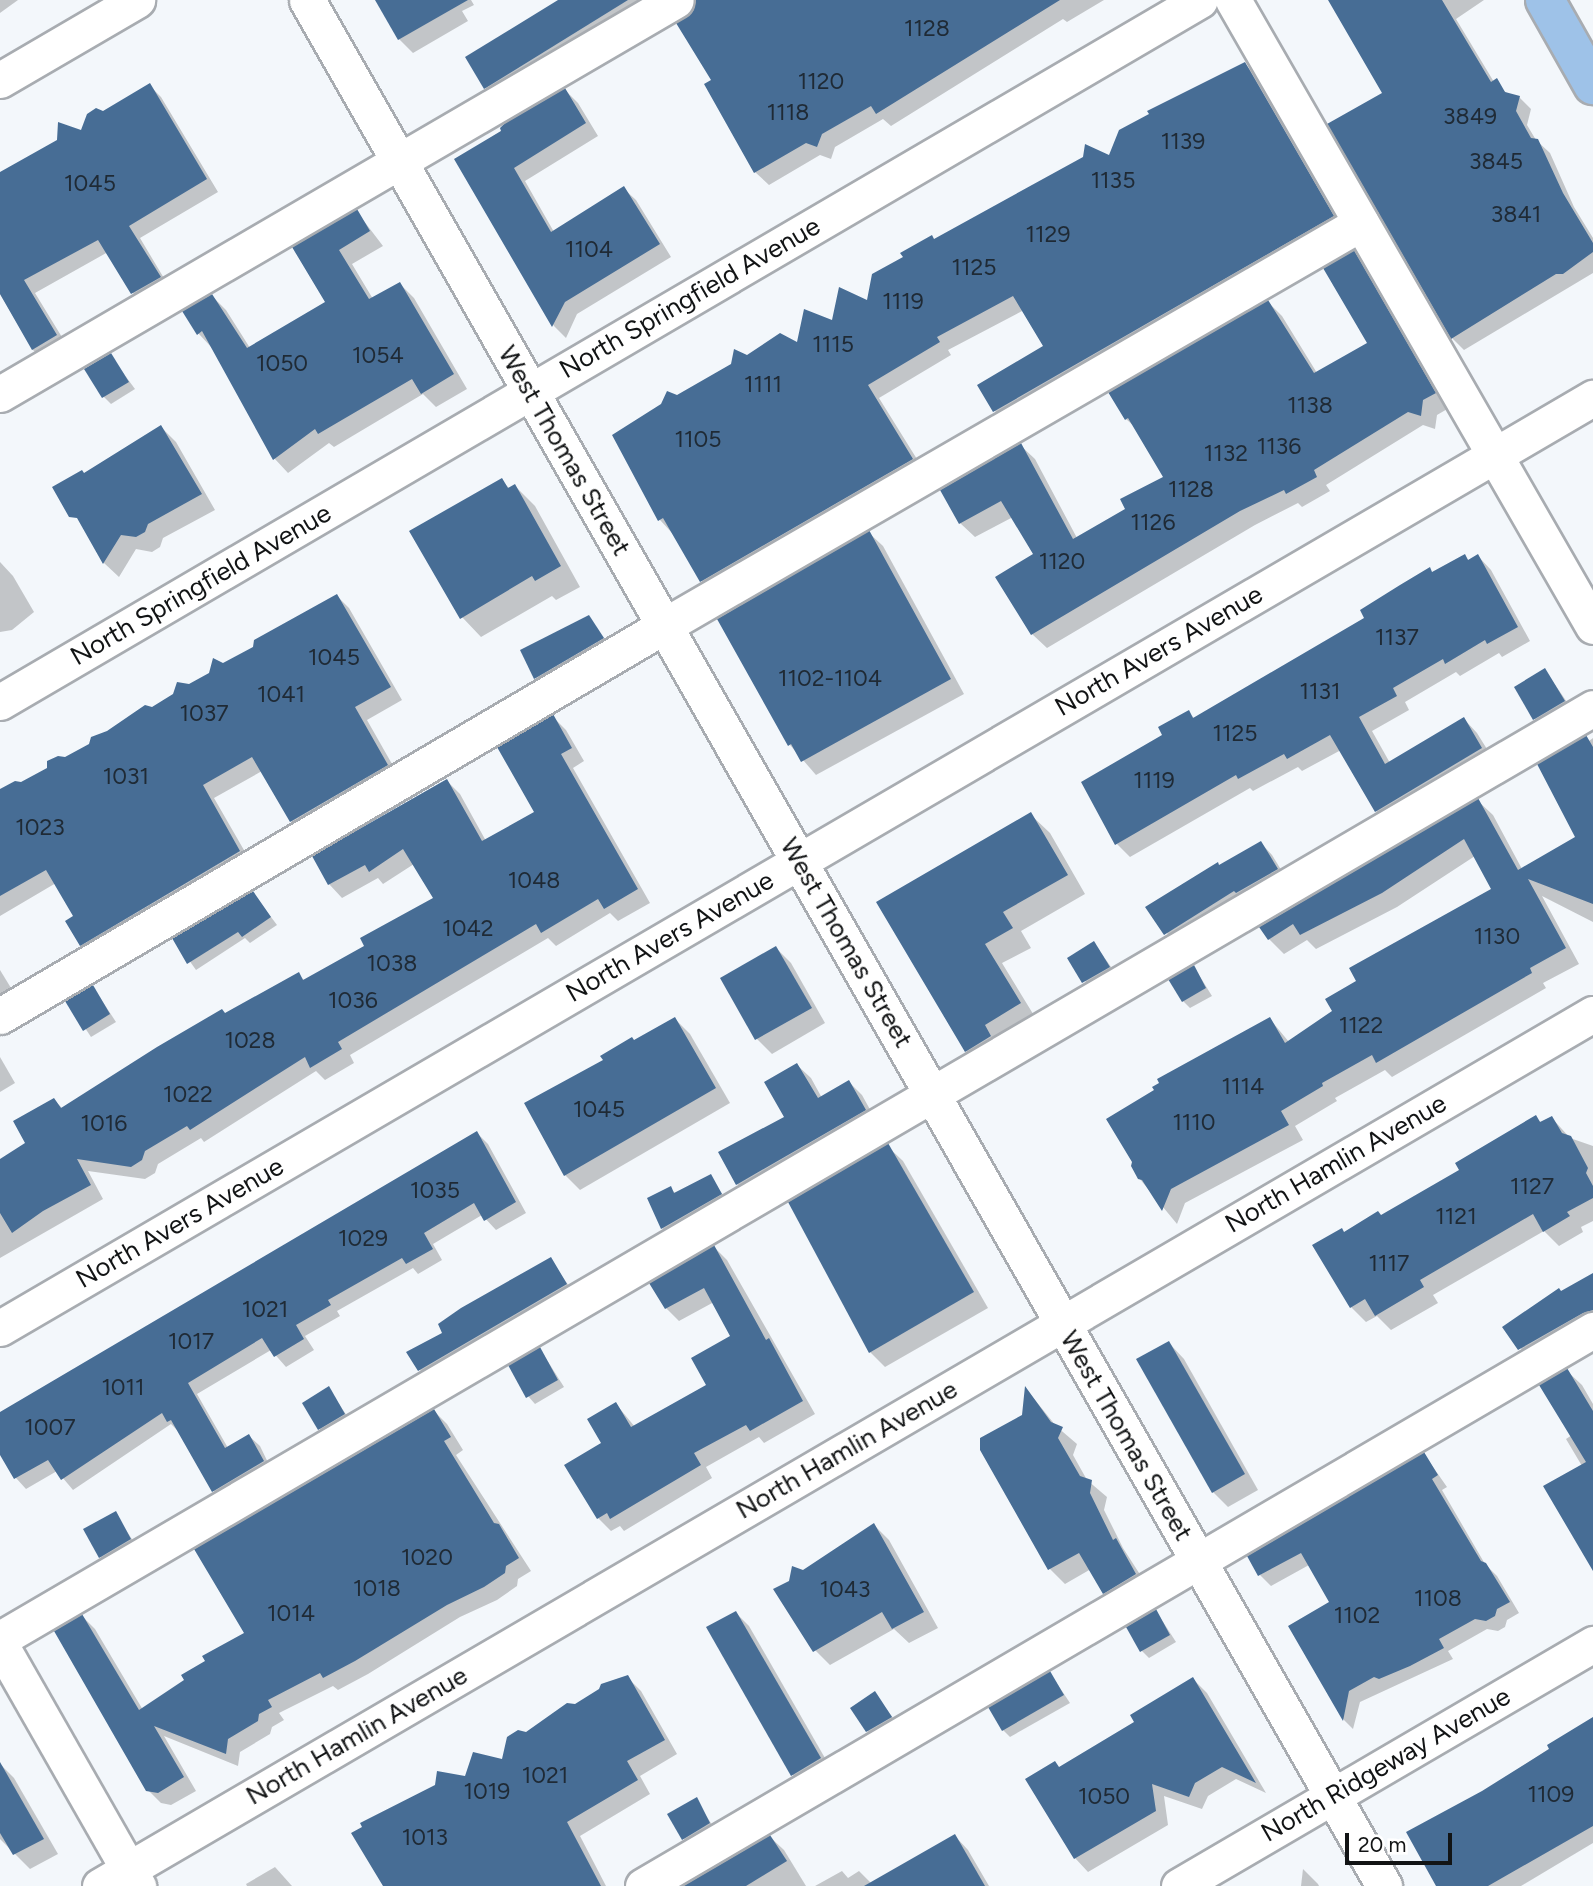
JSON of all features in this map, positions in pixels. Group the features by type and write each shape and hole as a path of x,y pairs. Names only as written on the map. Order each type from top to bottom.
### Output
{"main road":[{"path":"1545,0 1593,85"}],"street":[{"path":"0,80 137,0"},
{"name":"West Thomas Street","path":"307,0 1384,1886"},
{"path":"0,394 676,0"},
{"name":"North Springfield Avenue","path":"0,702 1200,0"},
{"path":"1233,0 1593,626"},
{"path":"0,1016 664,626 1361,223"},
{"name":"North Avers Avenue","path":"0,1328 1593,398"},
{"path":"122,1880 0,1642 1593,708"},
{"name":"North Hamlin Avenue","path":"122,1880 1593,1014"},
{"path":"643,1886 1593,1330"},
{"name":"North Ridgeway Avenue","path":"1179,1886 1593,1644"}],"building":[{"path":"375,0 468,0 398,40"},
{"path":"558,0 628,0 484,89 465,57"},
{"path":"696,0 1060,0 876,114 871,106 822,134 817,147 806,143 754,173 704,84 711,80 676,23 693,11"},
{"path":"1328,0 1442,0 1491,82 1497,78 1505,92 1520,96 1516,111 1531,138 1538,139 1563,193 1593,243 1593,252 1563,274 1556,274 1451,339 1327,124 1382,93"},
{"path":"1245,62 1334,216 993,412 977,385 1043,346 1013,296 937,337 940,342 868,385 913,459 700,582 663,518 658,521 612,435 661,404 667,391 677,395 731,364 734,349 747,355 780,333 797,342 804,309 832,320 839,287 867,300 872,274 903,257 900,253 932,235 934,239 1083,157 1085,144 1109,155 1119,130 1149,114 1147,111"},
{"path":"150,83 207,179 129,226 161,277 131,294 98,240 24,280 57,335 32,350 0,294 0,172 57,140 58,122 81,130 87,114 96,108 103,111"},
{"path":"565,88 586,123 514,168 551,232 624,186 660,244 565,302 552,327 454,159 501,131 500,128 505,123"},
{"path":"357,209 370,231 339,250 369,299 400,282 454,374 421,394 412,379 318,434 315,429 273,460 202,331 197,335 182,311 212,294 247,348 325,302 292,247"},
{"path":"1354,250 1436,393 1423,400 1421,416 1408,412 1314,470 1317,477 1286,494 1284,490 1240,511 1031,635 995,577 1033,554 1001,501 959,524 940,490 1021,443 1073,539 1125,509 1120,499 1163,477 1128,418 1125,420 1108,392 1268,300 1314,373 1367,343 1323,268"},
{"path":"111,353 129,382 102,398 84,369"},
{"path":"161,425 202,494 148,524 145,532 136,537 121,535 103,564 77,518 69,517 52,487 82,470 84,473"},
{"path":"502,478 508,488 515,484 561,566 535,581 532,576 460,619 409,531"},
{"path":"869,530 951,679 801,762 791,744 788,746 717,619"},
{"path":"1465,554 1468,560 1478,554 1518,627 1487,644 1485,640 1445,664 1443,659 1393,688 1397,696 1359,717 1385,764 1464,717 1482,748 1375,812 1330,735 1287,759 1284,754 1238,779 1236,775 1115,845 1081,782 1162,735 1158,727 1189,710 1193,718 1364,618 1360,610 1400,585 1430,567 1432,572"},
{"path":"337,594 391,687 355,707 388,765 290,822 252,757 203,785 240,851 80,946 65,921 73,916 46,870 0,896 0,789 15,781 21,782 47,768 47,761 58,756 65,757 89,744 91,737 107,731 145,705 152,707 173,694 177,682 189,684 209,673 213,658 223,663 253,647 254,640"},
{"path":"589,615 604,638 534,679 520,650"},
{"path":"1545,668 1565,701 1533,720 1514,687"},
{"path":"553,714 572,748 561,754 638,889 604,909 598,899 541,933 536,924 338,1042 342,1049 310,1068 305,1057 190,1130 187,1126 145,1151 142,1160 131,1167 77,1159 91,1185 43,1211 12,1233 0,1213 0,1159 25,1143 13,1121 54,1098 61,1108 222,1009 225,1013 299,972 303,980 364,946 360,938 433,898 403,849 369,872 365,865 328,885 312,856 447,779 482,841 534,812 497,747"},
{"path":"1586,735 1593,747 1593,904 1528,879 1566,948 1530,968 1532,973 1376,1063 1372,1055 1322,1083 1323,1086 1281,1111 1289,1125 1171,1189 1162,1211 1142,1180 1138,1179 1131,1166 1132,1162 1106,1119 1154,1090 1152,1087 1159,1083 1157,1079 1270,1017 1285,1043 1332,1011 1325,999 1356,981 1349,968 1491,889 1464,839 1382,893 1300,935 1293,924 1268,940 1259,927 1478,798 1518,870 1575,837 1537,764"},
{"path":"1031,812 1068,875 1003,912 1013,928 985,944 1021,1003 985,1025 991,1036 965,1052 876,902"},
{"path":"1261,841 1278,869 1236,893 1234,891 1164,935 1145,907 1218,862 1219,865"},
{"path":"253,891 271,917 242,937 238,932 187,964 172,938"},
{"path":"1094,941 1110,967 1082,983 1067,958"},
{"path":"776,946 812,1008 755,1040 720,978"},
{"path":"1194,965 1206,988 1182,1002 1168,979"},
{"path":"93,985 110,1014 83,1031 65,1001"},
{"path":"675,1017 716,1088 564,1176 524,1103 603,1060 600,1056 632,1037 634,1040"},
{"path":"797,1063 818,1098 849,1080 866,1110 736,1185 718,1152 784,1117 764,1082"},
{"path":"1536,1115 1540,1122 1552,1116 1562,1133 1571,1136 1588,1168 1586,1173 1593,1186 1593,1198 1567,1212 1570,1216 1543,1232 1533,1214 1420,1280 1424,1287 1375,1316 1365,1299 1350,1308 1312,1245 1342,1228 1344,1232 1378,1211 1381,1215 1459,1170 1455,1163"},
{"path":"477,1131 516,1202 484,1221 474,1203 424,1233 433,1249 406,1264 402,1258 328,1300 331,1305 296,1325 304,1339 274,1357 262,1338 188,1383 225,1448 249,1434 264,1461 212,1492 171,1420 167,1422 162,1413 61,1480 48,1460 14,1479 0,1455 0,1412"},
{"path":"888,1143 974,1292 869,1353 788,1202"},
{"path":"711,1174 722,1194 661,1229 647,1198 671,1186 674,1193"},
{"path":"714,1245 803,1401 750,1431 746,1425 694,1453 701,1465 610,1519 607,1513 597,1519 564,1465 601,1443 587,1419 616,1402 631,1427 706,1385 691,1358 730,1336 704,1288 665,1309 649,1283"},
{"path":"551,1257 567,1284 418,1371 406,1352 442,1333 438,1324"},
{"path":"1593,1273 1593,1310 1518,1350 1502,1327 1559,1288 1561,1291"},
{"path":"1169,1341 1245,1474 1212,1493 1136,1359"},
{"path":"540,1347 558,1380 526,1398 508,1365"},
{"path":"1567,1368 1593,1411 1593,1571 1543,1486 1586,1462 1539,1385"},
{"path":"329,1386 345,1414 318,1430 302,1403"},
{"path":"1025,1386 1051,1422 1063,1427 1058,1438 1080,1476 1092,1480 1090,1493 1113,1540 1116,1538 1136,1574 1103,1594 1079,1553 1048,1570 980,1450 980,1438 1022,1415"},
{"path":"434,1409 451,1437 444,1441 494,1523 499,1524 519,1558 506,1566 505,1573 484,1587 447,1605 355,1661 323,1678 320,1673 268,1700 272,1707 259,1714 258,1721 228,1739 226,1754 154,1726 184,1777 158,1793 146,1791 54,1631 82,1614 139,1710 184,1680 181,1675 205,1661 202,1656 244,1633 194,1549"},
{"path":"1424,1452 1438,1475 1432,1479 1481,1561 1486,1563 1510,1602 1497,1609 1495,1616 1486,1621 1475,1619 1439,1639 1444,1648 1379,1679 1374,1677 1349,1691 1343,1721 1288,1626 1329,1602 1301,1553 1258,1576 1247,1556"},
{"path":"116,1511 131,1539 99,1558 83,1529"},
{"path":"874,1523 924,1612 892,1629 882,1612 813,1652 773,1589 789,1581 792,1566 803,1570"},
{"path":"1156,1609 1170,1635 1140,1652 1126,1627"},
{"path":"736,1611 821,1758 791,1776 706,1627"},
{"path":"1050,1671 1064,1695 1002,1731 988,1707"},
{"path":"628,1675 665,1740 627,1761 638,1780 567,1822 601,1886 383,1886 351,1833 362,1827 360,1823 435,1785 437,1771 465,1776 473,1752 502,1759 507,1737 518,1730 526,1732 567,1703 575,1704 599,1689 601,1684"},
{"path":"1193,1677 1256,1783 1222,1767 1195,1783 1189,1797 1152,1784 1156,1811 1074,1859 1025,1779 1055,1761 1059,1767 1134,1722 1130,1715"},
{"path":"875,1691 892,1717 866,1732 850,1708"},
{"path":"1593,1717 1593,1826 1488,1886 1436,1886 1406,1832 1482,1791 1549,1749 1547,1745"},
{"path":"0,1762 44,1839 13,1855 0,1833"},
{"path":"697,1797 710,1823 682,1840 667,1814"},
{"path":"955,1834 985,1886 864,1886"},
{"path":"770,1835 787,1861 746,1886 683,1886"}]}
